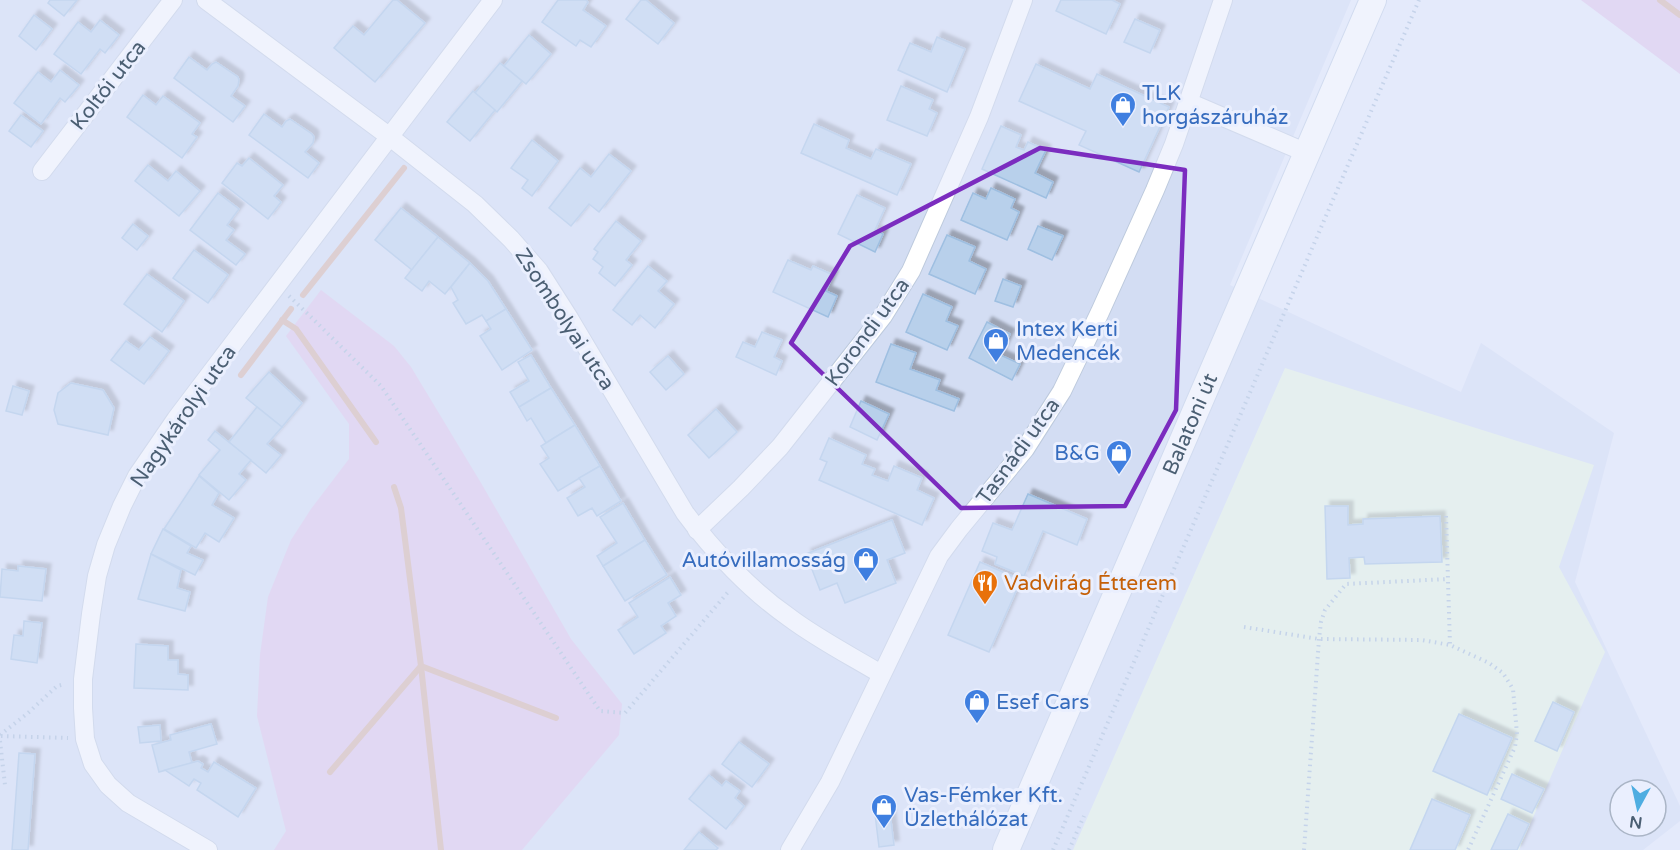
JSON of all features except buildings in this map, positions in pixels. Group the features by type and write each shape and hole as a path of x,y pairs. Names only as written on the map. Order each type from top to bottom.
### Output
{"main road":[{"name":"Balatoni út","path":"1006,850 1373,0"}],"street":[{"name":"Koltói utca","path":"42,171 173,0"},
{"name":"Zsombolyai utca","path":"206,0 476,204 512,239 539,271 569,318 697,530 741,576 790,618 881,674"},
{"name":"Nagykárolyi utca","path":"208,850 128,803 108,785 93,764 85,739 83,679 97,576 106,545 137,476 176,419 493,0"},
{"name":"Korondi utca","path":"697,530 780,447 883,316 911,271 978,117 1023,0"},
{"name":"Tasnádi utca","path":"790,850 830,782 939,556 1025,449 1062,391 1155,190 1174,144 1224,0"},
{"path":"1188,102 1306,153"}],"path":[{"path":"1053,850 1419,0"},
{"path":"277,286 381,386 600,711 625,713 741,576"},
{"path":"1446,516 1450,645"},
{"path":"1304,850 1319,639 1325,610 1346,584 1448,579"},
{"path":"1244,627 1319,639 1422,640 1450,645 1489,663 1503,673 1513,689 1517,734 1515,747 1468,850"},
{"path":"0,736 57,686 83,679"},
{"path":"0,736 85,739"},
{"path":"0,741 5,785"},
{"path":"1069,850 1084,816"}],"highlighted area":[{"path":"1040,148 1185,170 1176,410 1125,506 961,508 791,343 850,246"}],"shaded area":[{"path":"0,0 1351,0 1230,285 1461,392 1481,343 1614,433 1575,582 1667,778 1608,778 1608,838 1658,838 1643,850 0,850"},
{"path":"1581,0 1680,0 1680,74"},
{"path":"321,290 394,346 411,367 571,639 622,704 619,735 522,850 274,850 286,831 257,716 260,655 268,597 291,540 349,459 349,424 286,336"},
{"path":"1285,368 1594,465 1559,567 1605,652 1519,850 1073,850"},
{"path":"1668,780 1680,806 1680,821 1668,830"}],"waterway":[{"path":"1660,0 1680,15"},
{"path":"303,295 404,168"},
{"path":"241,375 291,309"},
{"path":"282,320 296,329 376,442"},
{"path":"394,487 401,508 441,850"},
{"path":"421,666 556,718"},
{"path":"330,772 421,666"}],"place":[{"name":"TLK horgászáruház","path":"1123,128"},
{"name":"Intex Kerti Medencék","path":"996,364"},
{"name":"B&G","path":"1119,476"},
{"name":"Autóvillamosság","path":"866,583"},
{"name":"Vadvirág Étterem","path":"985,606"},
{"name":"Esef Cars","path":"977,725"},
{"name":"Vas-Fémker Kft. Üzlethálózat","path":"884,830"}]}
